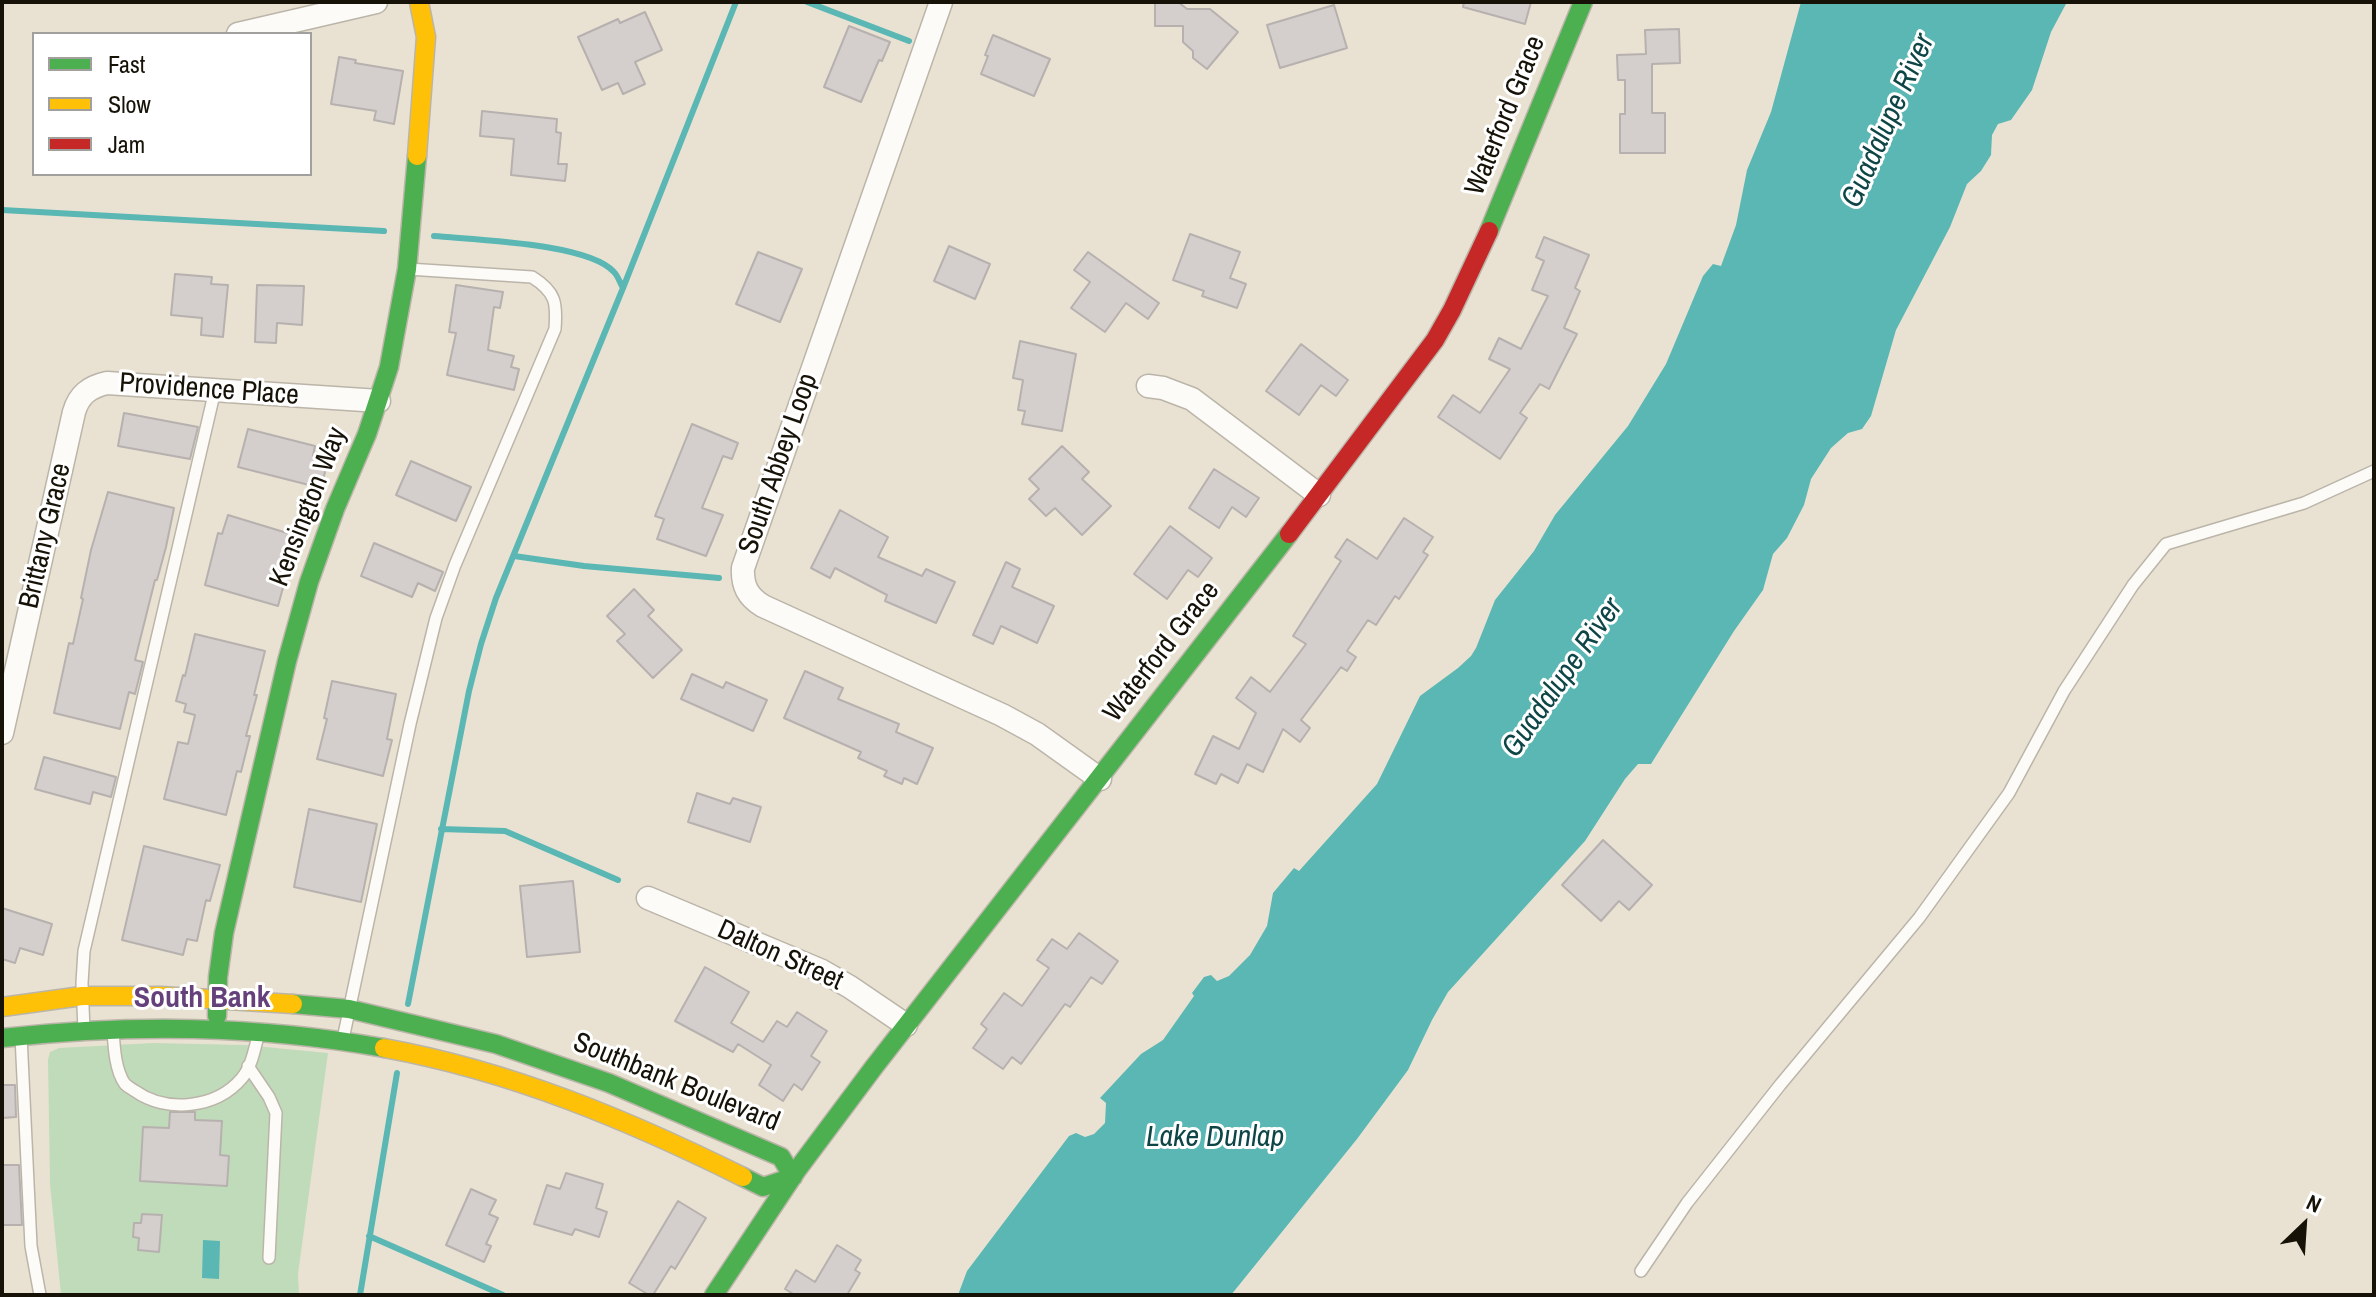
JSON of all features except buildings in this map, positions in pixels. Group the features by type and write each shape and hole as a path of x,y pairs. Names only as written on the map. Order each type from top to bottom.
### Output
{"street":[{"path":"247,32 376,2"},
{"name":"Kensington Way","path":"216,1029 224,933 298,620 321,546 379,401 389,367 407,269 425,58 426,37 419,2"},
{"name":"South Abbey Loop","path":"941,2 743,568 743,583 751,597 763,606 1002,715 1037,734 1100,779"},
{"name":"Waterford Grace","path":"714,1295 793,1177 906,1025 1100,779 1435,340 1479,255 1583,2"},
{"name":"Providence Place","path":"88,389 107,383 379,401"},
{"path":"1148,386 1192,399 1319,495"},
{"name":"Brittany Grace","path":"2,733 74,412 88,389"},
{"name":"Dalton Street","path":"648,898 822,971 906,1025"},
{"name":"Southbank Boulevard","path":"2,1007 82,996 217,997 349,1009 496,1044 609,1083 781,1157 793,1177 763,1187 630,1124 542,1089 442,1061 343,1040 259,1031 171,1027 2,1038"}],"lane":[{"path":"343,1040 410,724 436,618 455,565 555,329 554,296 532,277 407,269"},
{"path":"84,1031 84,951 215,390"},
{"path":"1641,1271 1687,1203 1946,881 2009,793 2064,691 2133,585 2166,544 2304,503 2374,471"},
{"path":"113,1030 114,1055 125,1084 147,1100 163,1105 203,1102 242,1078 259,1031 261,1001"},
{"path":"21,1036 31,1246 40,1295"},
{"path":"248,1066 276,1113 269,1258"}],"green space":[{"path":"153,1043 244,1045 328,1053 298,1274 299,1295 61,1295 50,1184 50,1052 59,1048"}],"water":[{"name":"Lake Dunlap","path":"1801,2 2067,2 2051,32 2032,90 2011,120 1998,124 1992,135 1991,155 1981,171 1967,184 1950,227 1896,330 1871,416 1862,429 1848,433 1831,448 1811,479 1804,505 1787,538 1773,554 1763,590 1651,764 1638,764 1585,841 1448,992 1408,1070 1357,1139 1231,1295 958,1295 967,1271 1069,1136 1076,1133 1085,1137 1094,1134 1105,1123 1106,1103 1100,1098 1141,1054 1163,1040 1204,977 1211,975 1217,981 1229,976 1250,955 1267,926 1273,893 1294,868 1299,871 1377,784 1420,696 1471,656 1495,600 1534,551 1555,515 1628,426 1666,364 1703,276 1713,264 1721,266 1736,225 1747,170 1771,112"},
{"path":"203,1240 220,1241 219,1279 202,1278"}],"waterway":[{"path":"408,1004 469,691 496,598 736,2"},
{"path":"807,2 909,41"},
{"path":"2,210 384,231"},
{"path":"434,236 530,245 581,255 600,262 614,272 623,288"},
{"path":"514,556 584,566 719,578"},
{"path":"441,829 505,831 618,880"},
{"path":"360,1295 397,1073"},
{"path":"369,1236 503,1295"}],"traffic: fast":[{"path":"1489,231 1583,2"},
{"path":"217,1016 224,933 287,661 309,582 335,509 367,434 389,367 407,269 417,156"},
{"path":"714,1295 797,1170 874,1067 1289,534"},
{"path":"293,1004 349,1009 496,1044 609,1083 781,1157 793,1177 763,1187 743,1177"},
{"path":"2,1038 98,1030 193,1029 288,1035 384,1048"}],"traffic: slow":[{"path":"417,156 426,37 419,2"},
{"path":"2,1007 82,996 161,996 293,1004"},
{"path":"384,1048 478,1070 568,1100 656,1136 743,1177"}],"traffic: jam":[{"path":"1289,534 1435,340 1489,231"}],"district":[{"name":"South Bank","path":"202,999"}],"water label":[{"name":"Guadalupe River","path":"1889,121"},
{"name":"Guadalupe River","path":"1563,678"}]}
